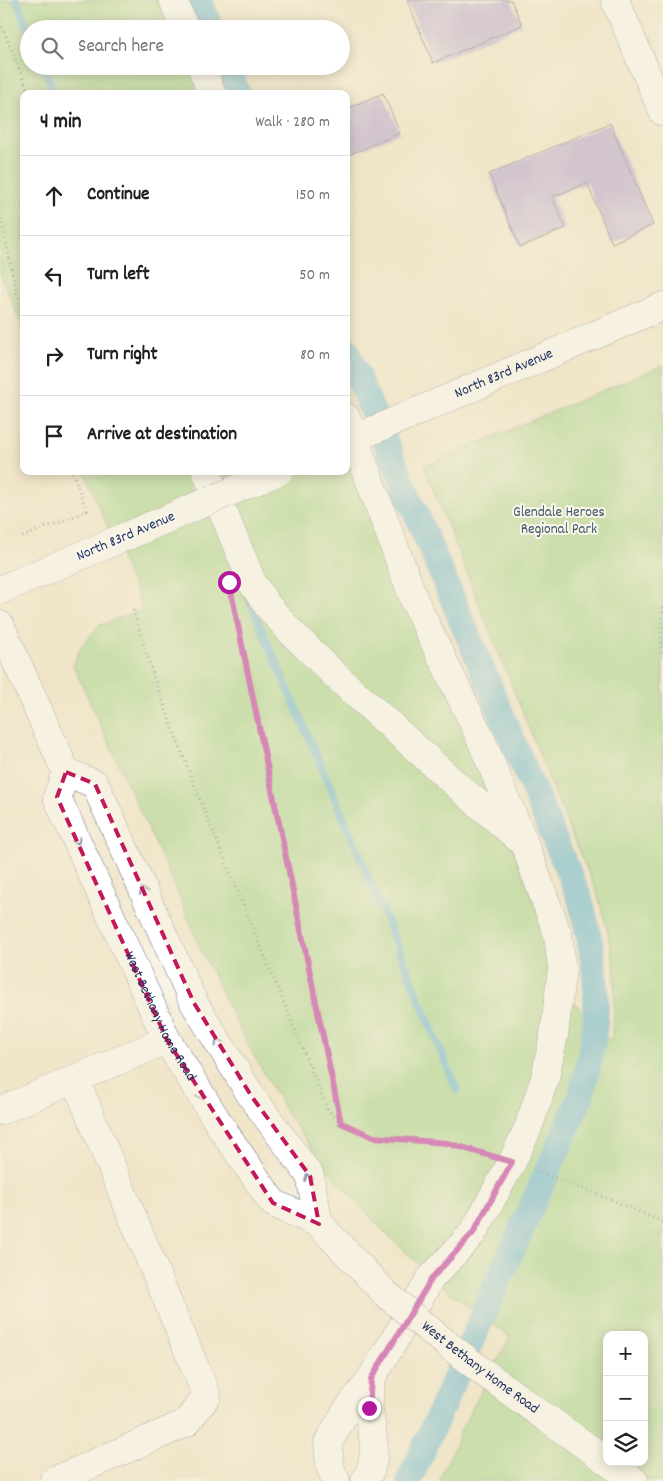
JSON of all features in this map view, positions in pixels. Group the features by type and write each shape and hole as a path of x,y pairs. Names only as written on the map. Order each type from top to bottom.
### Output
{"main road":[{"path":"173,0 181,20"},
{"path":"615,0 663,112"},
{"path":"205,75 210,90"},
{"name":"North 83rd Avenue","path":"350,433 416,412 663,306"},
{"path":"336,1481 330,1467 328,1443 345,1414 371,1379 432,1278 473,1233 515,1163 545,1078 554,1035 562,968 558,935 525,845 479,736 415,602 350,436"},
{"path":"208,475 254,584 267,605 289,630 336,676 450,780 525,845"},
{"name":"North 83rd Avenue","path":"0,590 270,475"},
{"path":"0,625 66,772 95,784 194,1003 252,1097 310,1176 319,1224"},
{"name":"West Bethany Home Road","path":"66,772 57,797 166,1040 221,1127 274,1203 319,1224 385,1293 424,1326 487,1376 619,1470"},
{"path":"0,1111 166,1040"},
{"path":"54,1481 186,1423 207,1396 75,1078"},
{"path":"365,1481 370,1473 374,1457 374,1438 369,1408 371,1379"}],"path":[{"path":"0,22 20,72"},
{"path":"21,75 27,90"},
{"path":"0,214 20,308"},
{"path":"22,537 87,511 74,475"},
{"path":"233,600 341,1123"},
{"path":"663,607 661,645 663,657"},
{"path":"133,610 156,684 198,795 328,1110 341,1123 374,1137 447,1143 515,1163 618,1202 663,1222"}],"highlighted area":[{"path":"66,772 95,784 194,1003 252,1097 310,1176 319,1224 273,1203 167,1040 57,797"}],"green space":[{"path":"0,0 173,0 181,20 20,20 20,75 205,75 210,90 20,90 20,321 0,274"},
{"name":"Glendale Heroes Regional Park","path":"663,365 663,1481 439,1481 463,1426 510,1337 448,1291 384,1232 323,1164 286,1112 242,1034 200,948 180,898 73,665 80,649 99,626 143,609 86,475 350,475 350,427 571,999 611,1041 615,969 607,928 597,893 570,831 424,466"}],"building":[{"path":"407,0 511,0 522,25 433,63"},
{"path":"383,93 400,133 350,154 350,107"},
{"path":"610,123 653,225 612,243 587,183 552,197 566,228 520,247 489,174"}],"waterway":[{"path":"16,0 24,20"},
{"path":"199,0 207,20"},
{"path":"47,75 53,90"},
{"path":"231,75 236,90"},
{"path":"350,358 580,899 591,944 596,990 596,1017 590,1057 581,1096 409,1481"},
{"path":"250,602 354,842 457,1090"}],"route":[{"path":"229,582 341,1123 374,1137 447,1143 512,1162 473,1233 432,1278 371,1379 369,1408"}]}
